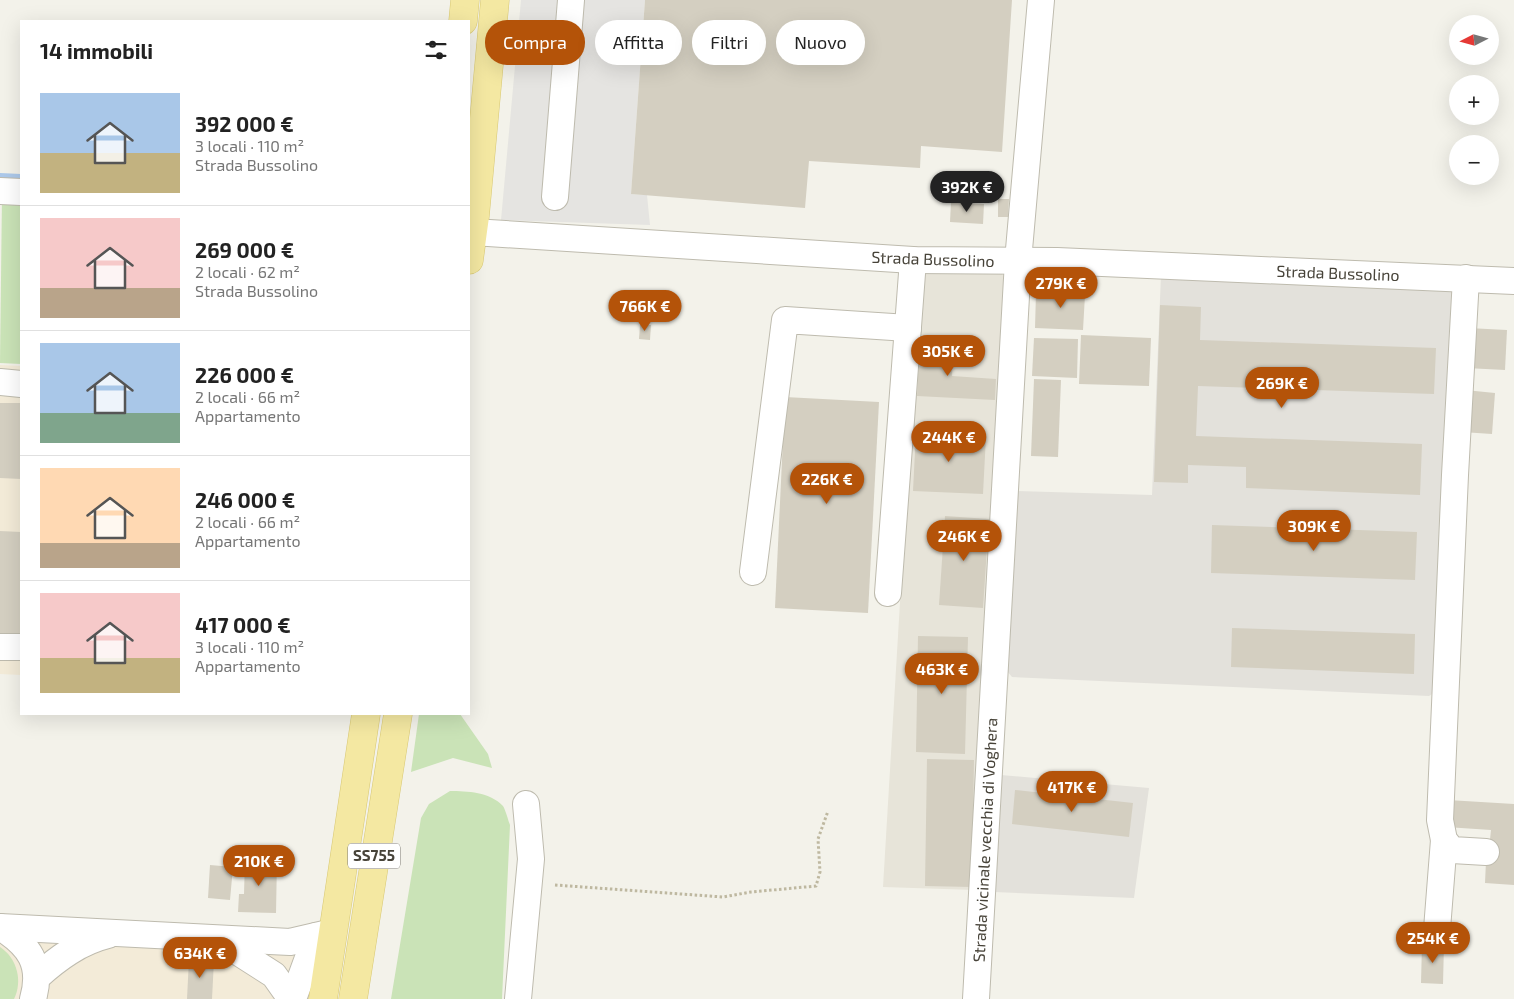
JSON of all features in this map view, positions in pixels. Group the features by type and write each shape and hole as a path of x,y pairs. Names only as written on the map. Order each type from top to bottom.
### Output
{"main road":[{"path":"463,20 465,0"},
{"path":"470,253 495,0"},
{"name":"SS755","path":"323,999 324,934 366,715"},
{"name":"SS755","path":"353,999 398,715"}],"street":[{"path":"556,196 571,0"},
{"name":"Strada vicinale vecchia di Voghera","path":"976,999 1018,261 1041,0"},
{"path":"0,191 20,192"},
{"name":"Strada Bussolino","path":"474,224 913,260 1018,261 1514,281"},
{"path":"888,593 913,260"},
{"path":"1437,929 1444,840 1440,820 1455,475 1466,278"},
{"path":"753,572 785,320 908,328"},
{"path":"0,382 20,384"},
{"path":"0,646 20,647"},
{"path":"518,999 531,860 526,804"},
{"path":"1444,840 1452,850 1486,852"},
{"path":"6,931 123,932 290,942 324,934"},
{"path":"6,931 90,939 123,932"},
{"path":"6,931 31,956 38,990"},
{"path":"200,937 238,952 274,976 292,999 324,934"},
{"path":"38,990 56,959 90,939"}],"path":[{"path":"529,883 723,897 752,892 816,886 820,872 818,839 828,811"}],"shaded area":[{"path":"521,0 645,0 644,20 595,20 595,65 640,65 631,194 647,195 650,225 501,220 515,65 585,65 585,20 519,20"},
{"path":"920,267 999,271 1007,280 975,890 883,887"},
{"path":"1161,275 1453,288 1437,691 1429,696 1012,677 1007,671 1017,491 1152,495"},
{"path":"0,365 20,366 20,675 0,674"},
{"path":"1001,775 1149,788 1134,898 994,892"},
{"path":"0,933 330,950 321,999 0,999"}],"green space":[{"path":"2,195 20,197 20,364 0,363"},
{"path":"419,715 461,715 488,754 492,768 453,758 411,772"},
{"path":"450,791 471,792 485,795 498,801 503,806 510,825 502,999 391,999 421,818 429,804"},
{"path":"0,947 11,957 17,970 18,985 14,999 0,999"}],"building":[{"path":"645,0 1012,0 1002,152 921,146 920,168 809,161 805,208 631,194 640,65 682,65 682,20 644,20"},
{"path":"998,199 1009,199 1008,217 998,217"},
{"path":"951,202 984,204 983,224 950,222"},
{"path":"1062,283 1080,283 1080,294 1085,295 1083,330 1035,328 1036,293 1062,294"},
{"path":"1160,305 1201,307 1200,340 1436,348 1434,394 1198,386 1196,436 1422,444 1420,495 1246,488 1246,467 1188,465 1188,483 1154,482"},
{"path":"640,325 651,325 650,340 639,339"},
{"path":"1468,328 1507,330 1505,370 1466,368"},
{"path":"1081,335 1151,338 1149,386 1079,384"},
{"path":"1034,338 1078,339 1077,378 1032,376"},
{"path":"920,341 944,343 943,354 953,355 952,376 996,379 995,400 917,396"},
{"path":"1034,379 1061,380 1058,457 1031,456"},
{"path":"1465,390 1495,393 1492,434 1462,432"},
{"path":"785,397 879,402 868,613 775,608"},
{"path":"0,403 20,403 20,479 0,478"},
{"path":"916,432 986,436 983,494 913,491"},
{"path":"945,516 989,519 983,608 939,605"},
{"path":"1212,525 1417,532 1415,580 1211,573"},
{"path":"0,531 20,532 20,637 0,636"},
{"path":"1232,628 1415,634 1414,674 1231,667"},
{"path":"918,636 968,637 965,754 916,752"},
{"path":"927,759 974,760 972,887 925,886"},
{"path":"1015,790 1133,803 1129,837 1012,824"},
{"path":"1448,800 1514,804 1514,885 1485,883 1486,861 1495,862 1495,850 1489,849 1491,830 1446,827"},
{"path":"245,859 277,860 276,913 238,912 239,894 244,894"},
{"path":"210,865 233,867 230,900 208,898"},
{"path":"1422,944 1444,944 1443,984 1421,983"},
{"path":"189,959 214,960 212,999 187,999"}],"waterway":[{"path":"0,177 20,178"}]}
